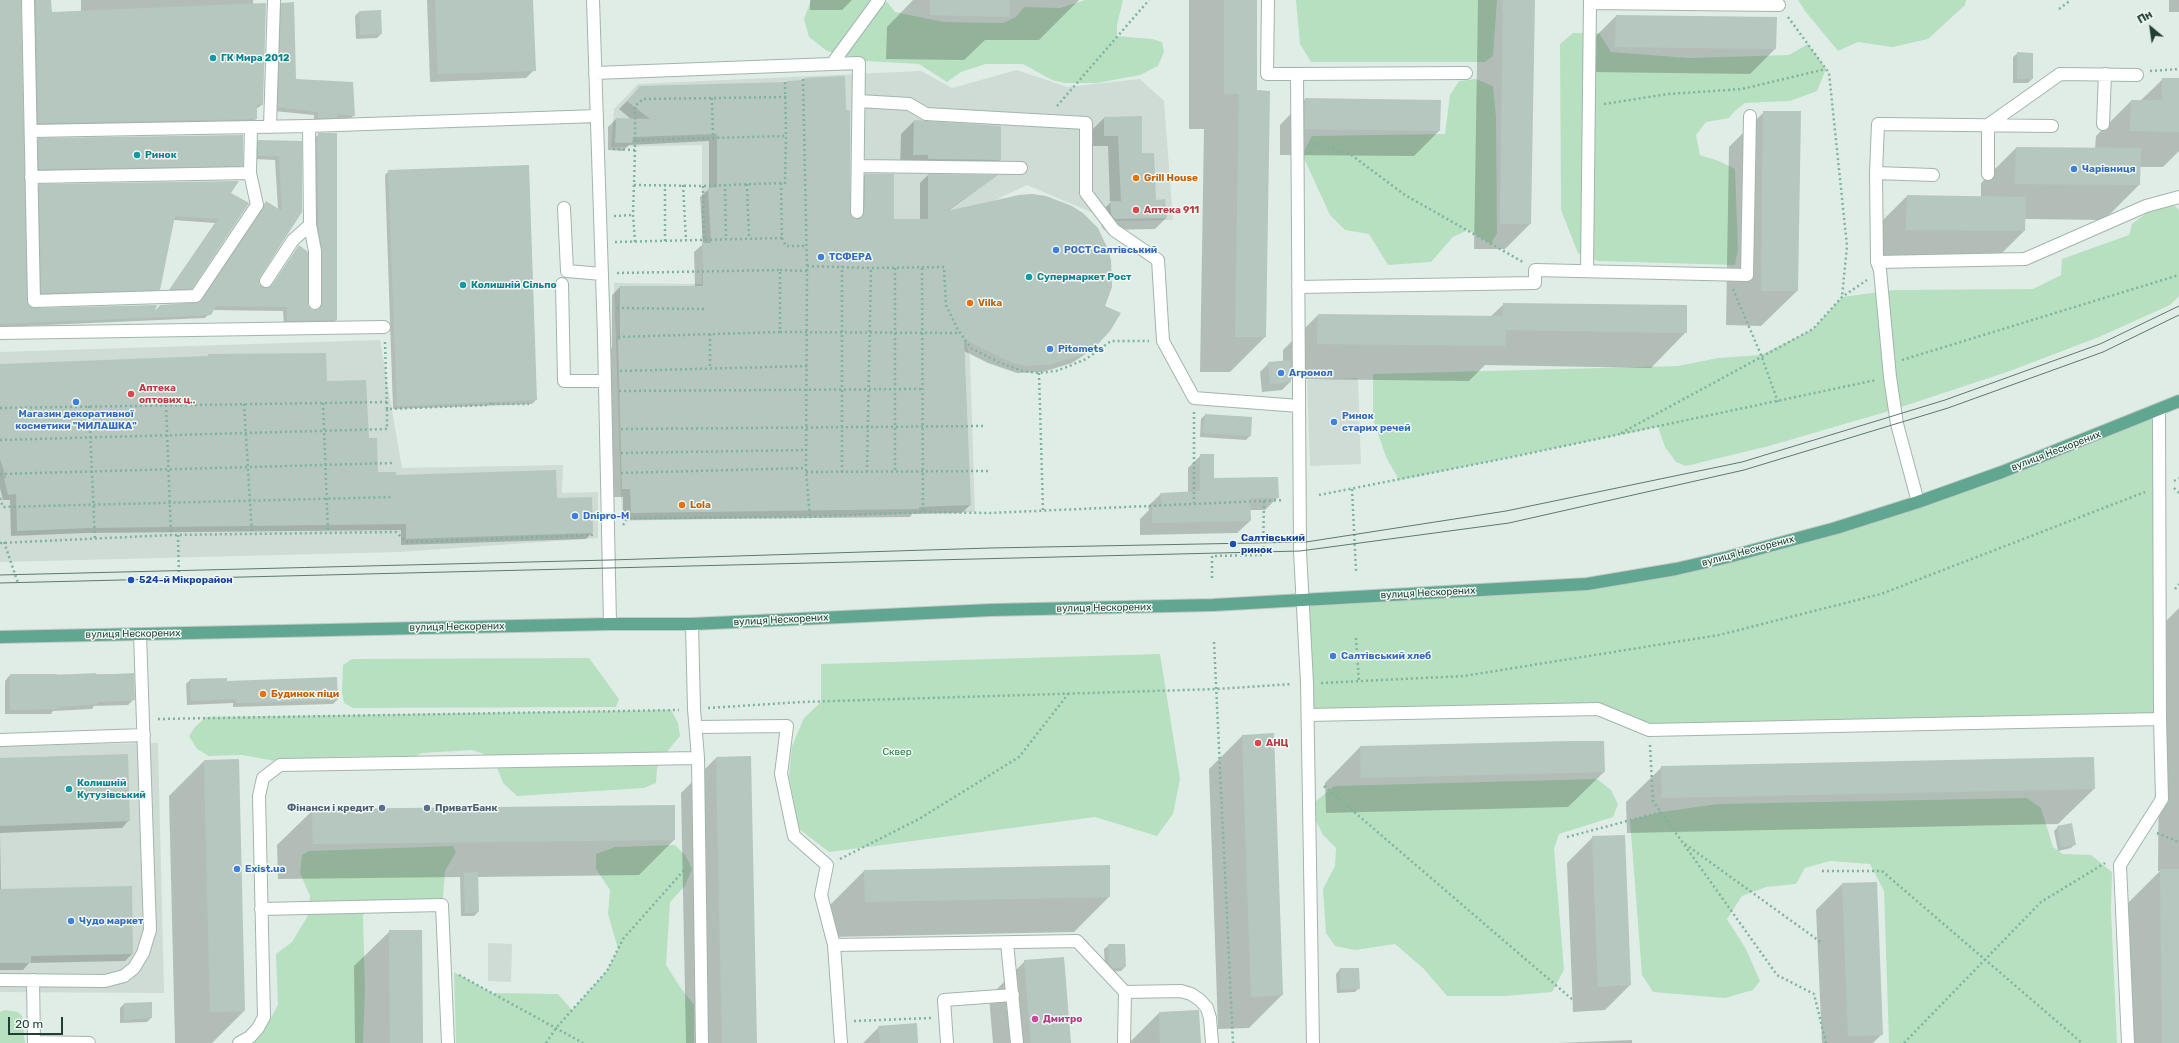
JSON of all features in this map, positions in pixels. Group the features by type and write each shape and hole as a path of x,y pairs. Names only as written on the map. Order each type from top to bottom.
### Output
{"main road":[{"name":"вулиця Нескорених","path":"0,637 610,624 692,624 990,610 1188,606 1587,584 1622,579 1728,557 1836,528 1918,502 2002,472 2159,410 2179,400"}],"lane":[{"path":"28,0 34,301 196,296 257,205 250,173 251,127"},
{"path":"270,127 274,0"},
{"path":"593,0 610,544 610,624"},
{"path":"832,64 879,0"},
{"path":"1268,0 1267,74 1466,73"},
{"path":"1587,271 1591,1 1779,5"},
{"path":"595,72 859,63 857,212"},
{"path":"1297,74 1300,551 1304,600 1308,715 1313,1043"},
{"path":"1988,125 2060,74 2138,75"},
{"path":"2103,124 2104,74"},
{"path":"859,102 909,104 926,114 1086,123 1086,193 1114,230 1158,260 1163,341 1194,398 1299,406"},
{"path":"31,131 309,126 597,116"},
{"path":"1298,287 1535,283 1535,270 1747,275 1750,116"},
{"path":"1918,502 1897,424 1890,377 1890,364 1879,266 1876,173 1878,124 2052,126"},
{"path":"1988,125 1988,174"},
{"path":"309,126 310,225 315,251 315,303"},
{"path":"858,166 1022,168"},
{"path":"31,177 250,173"},
{"path":"1876,173 1933,175"},
{"path":"1879,266 2025,259 2146,206 2179,197"},
{"path":"564,208 567,271 602,274"},
{"path":"266,281 293,240 310,225"},
{"path":"562,284 564,381 605,381"},
{"path":"0,333 384,327"},
{"path":"2128,1043 2120,865 2162,799 2160,719 2159,410"},
{"path":"692,624 694,709 698,758 698,853 702,1043"},
{"path":"0,980 105,981 124,976 134,968 143,953 150,930 140,634"},
{"path":"1308,715 1598,709 1649,730 2160,719"},
{"path":"696,727 787,726 780,774 794,836 826,865 821,895 834,945 841,1043"},
{"path":"0,740 144,735"},
{"path":"239,1043 250,1037 258,1028 264,1017 259,796 263,778 280,764 698,758"},
{"path":"261,909 442,906 448,1043"},
{"path":"834,945 1077,941 1124,992 1124,1043"},
{"path":"1008,943 1017,1043"},
{"path":"33,980 34,1042 89,1043"},
{"path":"1124,992 1181,991 1192,994 1207,1008 1210,1018 1212,1043"},
{"path":"947,1043 944,1000 1013,994"}],"path":[{"path":"1044,120 1149,0"},
{"path":"2059,9 2071,0"},
{"path":"1779,5 1829,73 1847,246 1842,297"},
{"path":"802,65 807,246 806,472 810,517"},
{"path":"634,185 665,184 703,186 785,183 786,96 784,66"},
{"path":"1589,106 1668,94 1742,89 1826,69"},
{"path":"2138,75 2154,70 2179,70"},
{"path":"635,242 635,106 642,99 786,96"},
{"path":"712,98 713,137"},
{"path":"635,140 786,136"},
{"path":"1297,138 1350,154 1405,195 1535,270"},
{"path":"597,149 635,150"},
{"path":"781,183 782,238 786,246 807,246"},
{"path":"665,184 665,241"},
{"path":"725,184 726,239"},
{"path":"747,184 749,238"},
{"path":"683,185 686,240"},
{"path":"703,186 704,239"},
{"path":"601,243 782,238"},
{"path":"807,266 871,268 944,267 946,305 960,333 971,348 986,357 1023,371 1039,373 1056,371 1072,366 1086,359 1111,341 1163,341"},
{"path":"842,266 842,472"},
{"path":"1618,435 1761,355 1813,329 1842,297 1879,266"},
{"path":"868,472 871,268"},
{"path":"895,268 895,473"},
{"path":"922,268 923,512"},
{"path":"602,274 780,270 807,271"},
{"path":"780,270 780,332"},
{"path":"1727,275 1761,355 1778,402"},
{"path":"1890,364 1938,347 2179,275"},
{"path":"603,308 705,309"},
{"path":"0,440 387,429 384,327"},
{"path":"604,337 780,332 960,333"},
{"path":"710,334 710,369"},
{"path":"605,381 710,369 807,366"},
{"path":"1039,373 1043,510"},
{"path":"1319,496 1778,402 1890,377"},
{"path":"605,381 807,391 922,389"},
{"path":"1194,398 1194,503"},
{"path":"0,408 387,402"},
{"path":"387,410 489,405 492,402 493,404 529,404"},
{"path":"323,403 328,533"},
{"path":"244,404 252,534"},
{"path":"166,405 171,536"},
{"path":"88,406 95,540"},
{"path":"606,430 986,426"},
{"path":"607,453 807,450"},
{"path":"0,474 394,463"},
{"path":"607,474 806,468"},
{"path":"806,472 922,473 988,471"},
{"path":"143,721 166,717 694,709 801,702 1217,689 1307,683 1359,682 1464,676 1719,635 1881,594 2179,478"},
{"path":"1352,489 1356,570"},
{"path":"0,498 3,507 393,497"},
{"path":"0,543 95,540 178,535 396,532 407,542 596,535 610,544 628,518 810,517 923,512 989,513 1284,500"},
{"path":"1212,578 1212,556 1263,555 1264,501"},
{"path":"178,535 179,579"},
{"path":"4,542 18,583"},
{"path":"1356,638 1359,682"},
{"path":"1214,642 1233,1043"},
{"path":"826,865 919,819 1019,757 1070,693"},
{"path":"1649,730 1653,801 1777,975 1814,994 1826,1043"},
{"path":"1309,772 1573,1000"},
{"path":"1567,837 1661,812"},
{"path":"2144,827 2179,842"},
{"path":"1682,842 1822,943"},
{"path":"1904,1043 2041,902 2131,848"},
{"path":"546,1043 556,1028 607,970 623,939 698,853"},
{"path":"1822,871 1882,871 2082,1043"},
{"path":"445,967 582,1043"},
{"path":"839,1021 945,1018"}],"shaded area":[{"path":"1017,70 1067,87 1140,79 1164,101 1173,220 1112,221 1027,185 968,213 943,256 970,358 975,512 622,521 614,283 702,284 702,145 611,147 614,109 638,84 921,71 952,88"},
{"path":"380,340 402,468 563,465 562,493 598,492 598,538 400,552 0,562 0,352"},
{"name":"Ринок старих речей","path":"1358,378 1361,464 1310,466 1307,380"},
{"path":"158,743 164,993 0,992 0,745"},
{"path":"488,943 512,944 511,982 488,981"}],"green space":[{"path":"811,0 883,0 888,3 895,12 944,22 1003,23 1016,17 1024,7 1060,8 1085,0 1123,0 1117,25 1117,36 1152,39 1162,42 1164,52 1158,66 1140,75 1097,83 1065,83 1052,80 1023,64 986,64 961,72 947,82 919,64 866,61 827,51 809,37 804,19"},
{"path":"1296,0 1497,0 1493,56 1485,62 1311,62 1300,44"},
{"path":"1798,0 1966,0 1965,5 1928,39 1892,47 1858,42 1838,51 1805,11"},
{"path":"1573,33 1599,33 1611,52 1688,58 1789,55 1808,44 1826,69 1817,91 1790,101 1745,103 1729,118 1706,122 1696,135 1700,155 1719,161 1735,169 1738,249 1735,265 1598,261 1578,253 1561,210 1560,44"},
{"path":"1476,79 1493,86 1496,117 1497,233 1491,244 1468,230 1453,237 1431,262 1388,265 1369,234 1345,230 1330,215 1302,154 1312,136 1445,134 1450,95 1459,81"},
{"path":"2173,204 2179,210 2179,296 2170,305 2099,337 2010,371 1889,411 1769,446 1686,466 1676,462 1665,447 1658,427 1399,480 1386,457 1373,419 1373,374 1678,366 1718,358 1761,355 1813,329 1842,297 1894,290 2033,289 2061,275 2062,259 2129,235 2132,224 2149,211"},
{"path":"2159,410 2160,719 1649,730 1598,709 1308,715 1303,600 1622,579 1918,502"},
{"name":"Сквер","path":"1160,654 1180,779 1173,814 1157,836 1095,817 829,852 799,829 789,776 792,746 804,718 821,702 821,664"},
{"path":"589,658 619,699 616,707 353,708 344,703 342,692 343,665 352,659"},
{"path":"671,710 678,723 680,736 661,759 657,769 656,783 644,788 517,796 503,783 493,757 472,750 422,753 416,756 328,757 275,761 242,755 209,756 197,749 189,736 195,727 206,717"},
{"path":"1597,779 1611,790 1618,804 1613,817 1559,834 1554,849 1564,970 1552,992 1506,996 1447,996 1424,969 1395,944 1355,950 1335,946 1326,933 1323,889 1335,866 1336,848 1323,835 1315,819 1315,802 1334,786"},
{"path":"2027,798 2041,808 2053,847 2063,854 2091,855 2112,872 2111,910 2117,1043 1889,1043 1884,891 1870,864 1830,861 1805,868 1796,884 1766,887 1742,896 1727,919 1746,949 1760,981 1753,990 1725,998 1653,992 1642,975 1630,820 1661,812 1718,804"},
{"path":"675,845 686,856 692,869 685,886 670,902 666,965 694,1005 694,1043 456,1043 454,972 492,993 558,994 572,1010 607,971 618,949 608,914 610,890 596,869 596,854 615,847"},
{"path":"453,846 456,852 445,871 443,898 420,901 370,901 363,916 365,989 363,1043 251,1043 261,1036 278,1005 276,954 292,942 307,917 310,896 300,873 302,855 309,851"},
{"path":"5,1010 18,1012 22,1016 25,1043 0,1043 0,1012"}],"building":[{"path":"0,0 21,0 28,305 34,308 157,305 155,311 160,305 200,302 263,209 266,201 282,211 279,156 258,156 258,140 302,141 302,212 260,277 259,284 265,288 272,285 299,245 308,252 308,306 312,310 318,310 322,303 322,251 319,232 317,141 318,133 337,133 337,320 287,321 287,307 216,306 211,315 0,324"},
{"name":"ГК Мира 2012","path":"36,0 51,0 52,12 266,3 263,105 257,104 257,119 38,123"},
{"path":"435,0 533,0 536,71 438,74"},
{"path":"930,0 1010,0 1010,17 930,15"},
{"path":"1224,0 1257,0 1257,90 1270,91 1266,337 1235,337 1239,94 1224,94"},
{"path":"1503,0 1535,0 1531,224 1500,224"},
{"path":"294,2 296,79 353,82 355,116 337,114 337,118 318,118 318,112 278,107 281,3"},
{"path":"381,10 382,34 360,35 359,11"},
{"path":"1616,15 1777,17 1776,49 1615,47"},
{"path":"2017,52 2033,53 2033,79 2017,79"},
{"path":"845,76 846,110 850,110 850,212 853,218 860,219 864,212 865,174 894,174 894,219 928,219 928,174 998,175 947,211 1019,195 1032,194 1046,196 1072,206 1083,213 1098,228 1107,247 1111,260 1112,287 1105,306 1121,313 1110,331 1097,345 1081,355 1052,364 1026,366 1011,362 964,339 971,505 919,507 919,509 631,513 630,489 622,489 618,340 620,340 620,286 703,286 702,243 711,243 708,188 717,187 717,134 633,137 632,143 615,143 616,118 650,119 627,101 640,86 787,82 804,80 804,78"},
{"path":"2162,78 2179,78 2179,132 2130,131 2131,100 2162,100"},
{"path":"1305,98 1441,100 1440,131 1305,129"},
{"path":"1763,111 1801,111 1798,291 1761,291"},
{"path":"1142,116 1142,153 1154,153 1156,200 1165,199 1167,218 1115,219 1111,214 1110,201 1121,201 1118,136 1104,136 1104,117"},
{"path":"914,120 1001,126 1001,160 928,159 928,155 913,155"},
{"name":"Ринок","path":"243,135 243,166 39,169 38,138"},
{"path":"2016,147 2141,148 2140,185 2015,184"},
{"name":"Колишній Сільпо","path":"529,165 537,400 397,406 388,170"},
{"path":"239,181 231,193 249,203 192,289 170,289 218,219 175,216 160,290 41,293 39,184"},
{"path":"1907,195 2026,197 2025,231 1906,230"},
{"path":"1503,303 1687,305 1687,333 1506,330 1505,346 1317,344 1318,314 1503,316"},
{"path":"326,353 327,381 366,380 369,438 377,438 378,472 396,472 396,475 556,470 557,498 592,497 593,533 406,539 406,524 91,528 17,531 16,494 8,495 4,478 6,478 0,459 0,364 208,356 208,354"},
{"path":"1290,360 1291,382 1270,384 1268,362"},
{"path":"1205,414 1252,417 1251,436 1203,433"},
{"path":"1200,454 1214,454 1214,478 1278,477 1279,498 1250,498 1251,521 1152,523 1152,506 1162,506 1160,493 1200,491"},
{"path":"96,673 96,675 134,673 135,700 98,702 98,704 57,707 57,709 10,710 10,674 57,675"},
{"path":"337,677 338,700 237,703 236,699 191,701 190,679 227,678 227,681"},
{"path":"1274,733 1283,995 1251,997 1242,735"},
{"path":"1604,741 1605,772 1361,778 1360,746"},
{"name":"Колишній Кутузівський","path":"128,754 130,821 0,826 0,758"},
{"path":"751,756 757,1043 722,1043 716,757"},
{"path":"2094,757 2095,789 1662,798 1661,766"},
{"path":"239,759 245,1011 210,1012 204,760"},
{"path":"675,805 675,840 313,844 312,809"},
{"path":"2072,823 2076,845 2061,847 2057,826"},
{"path":"1625,835 1631,985 1598,987 1592,836"},
{"path":"1110,865 1110,897 865,902 864,870"},
{"path":"2160,869 2179,869 2179,1043 2162,1043"},
{"path":"478,872 479,912 465,913 464,873"},
{"path":"1877,882 1883,1035 1848,1036 1842,883"},
{"path":"132,886 133,954 31,956 31,963 0,963 0,889"},
{"path":"389,930 422,930 423,1043 390,1043"},
{"path":"1108,944 1125,944 1126,967 1113,968 1109,964"},
{"path":"1064,957 1071,1043 1031,1043 1024,960"},
{"path":"1340,968 1359,968 1360,989 1340,990"},
{"path":"152,1002 152,1018 124,1020 124,1003"},
{"path":"1199,1010 1201,1043 1160,1043 1159,1012"},
{"path":"917,1023 918,1043 880,1043 878,1026"}],"tram line":[{"path":"0,575 610,560 990,548 1306,542 1506,511 1742,462 1945,400 2100,344 2179,306"},
{"path":"0,583 1300,551 1509,523 1744,470 1948,408 2103,352 2179,315"}],"place":[{"name":"ГК Мира 2012","path":"213,58"},
{"name":"Ринок","path":"137,155"},
{"name":"Чарівниця","path":"2074,169"},
{"name":"Grill House","path":"1136,178"},
{"name":"Аптека 911","path":"1136,210"},
{"name":"РОСТ Салтівський","path":"1056,250"},
{"name":"ТСФЕРА","path":"821,257"},
{"name":"Супермаркет Рост","path":"1029,277"},
{"name":"Колишній Сільпо","path":"463,285"},
{"name":"Vilka","path":"970,303"},
{"name":"Pitomets","path":"1050,349"},
{"name":"Агромол","path":"1281,373"},
{"name":"Аптека оптових ц‥","path":"131,394"},
{"name":"Магазин декоративної косметики \"МИЛАШКА\"","path":"76,402"},
{"name":"Ринок старих речей","path":"1334,422"},
{"name":"Lola","path":"682,505"},
{"name":"Dnipro-M","path":"575,516"},
{"name":"Салтівський ринок","path":"1233,544"},
{"name":"524-й Мікрорайон","path":"131,580"},
{"name":"Салтівський хлеб","path":"1333,656"},
{"name":"Будинок піци","path":"263,694"},
{"name":"АНЦ","path":"1258,743"},
{"name":"Колишній Кутузівський","path":"69,789"},
{"name":"Фінанси і кредит","path":"382,808"},
{"name":"ПриватБанк","path":"427,808"},
{"name":"Exist.ua","path":"237,869"},
{"name":"Чудо маркет","path":"71,921"},
{"name":"Дмитро","path":"1035,1019"}]}
